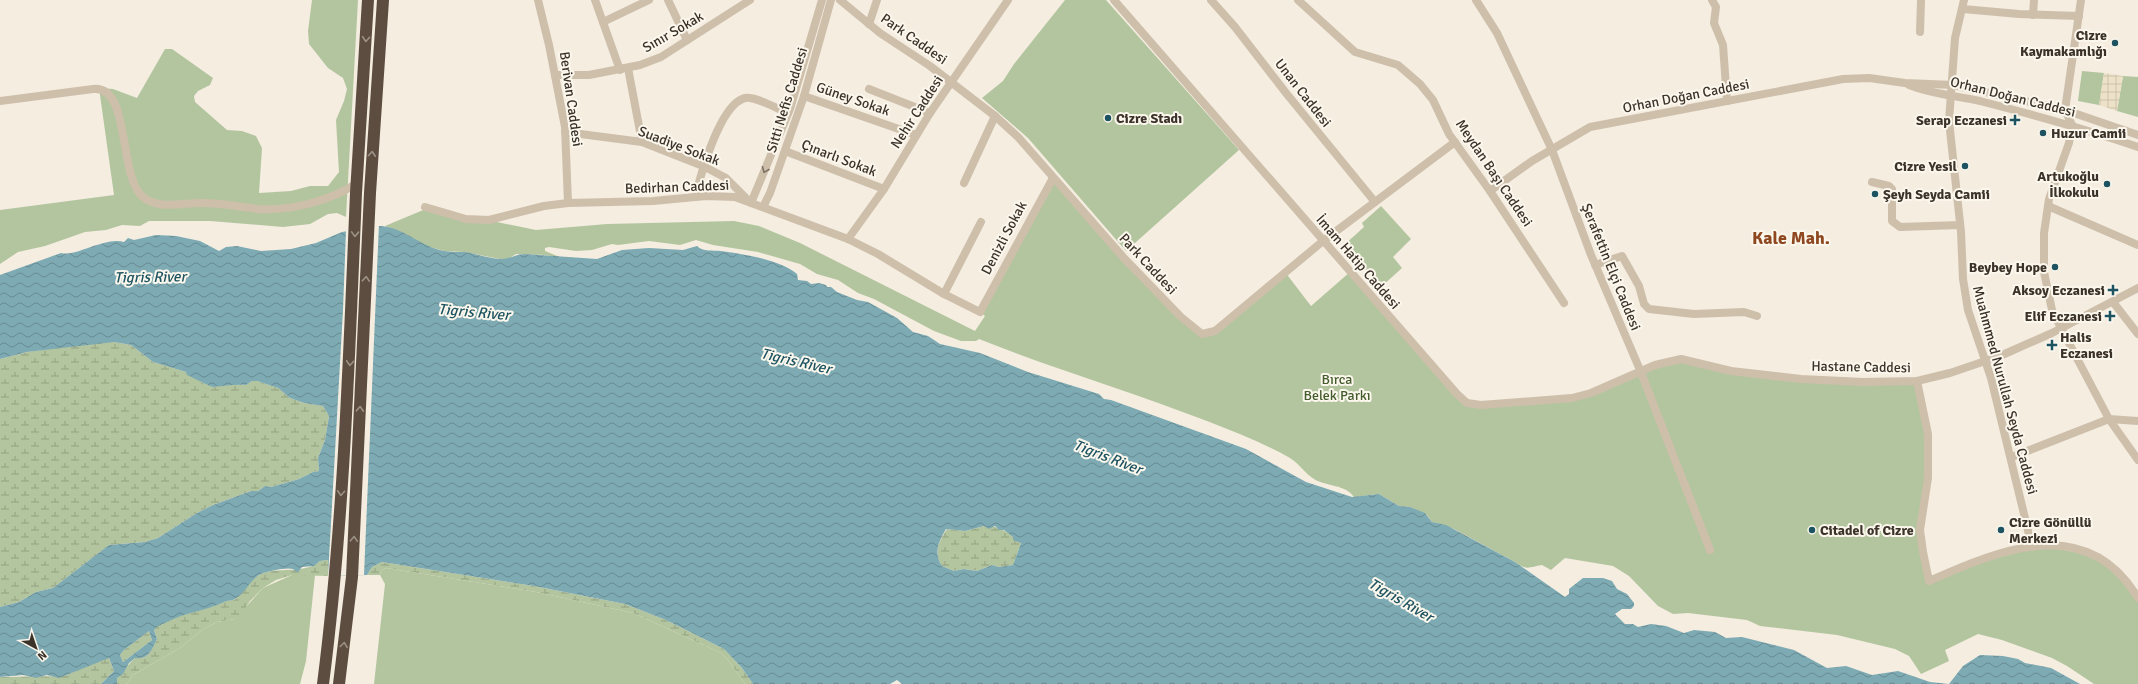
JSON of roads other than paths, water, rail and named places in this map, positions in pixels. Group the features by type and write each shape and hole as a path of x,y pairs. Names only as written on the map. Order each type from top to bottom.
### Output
{"highway":[{"path":"323,684 334,578 351,352 357,188 368,0"},
{"path":"339,684 352,578 370,193 383,0"}],"street":[{"name":"Berivan Caddesi","path":"538,0 556,75 565,132 568,203"},
{"path":"595,0 624,69 642,142"},
{"path":"603,22 649,0"},
{"path":"668,0 687,40"},
{"path":"750,203 788,113 822,0"},
{"name":"Sitti Nefis Caddesi","path":"763,207 770,193 804,96 831,0"},
{"name":"Park Caddesi","path":"840,0 869,24 951,82 995,116 1018,137 1139,274 1181,318 1202,334 1215,331 1323,241 1454,142"},
{"path":"869,24 877,0"},
{"name":"Nehir Caddesi","path":"848,239 884,189 916,135 1008,0"},
{"name":"İmam Hatip Caddesi","path":"1114,0 1457,394 1467,403 1492,405 1572,398 1602,388 1640,370"},
{"name":"Unan Caddesi","path":"1211,0 1235,27 1286,93 1375,202"},
{"name":"Meydan Başı Caddesi","path":"1298,0 1355,52 1398,65 1420,84 1433,100 1454,142 1490,191 1564,304"},
{"name":"Şerafettin Elçi Caddesi","path":"1476,0 1497,33 1552,150 1595,265 1640,370 1710,550"},
{"path":"1712,0 1716,7 1714,23 1723,45 1727,101"},
{"path":"1920,32 1921,0"},
{"path":"2033,15 2034,0"},
{"path":"2081,0 2065,110 2072,125 2069,143 2048,206 2044,233 2044,272 2052,310 2109,419 2138,460"},
{"name":"Sınır Sokak","path":"556,75 589,75 624,69 661,57 745,1"},
{"path":"1963,4 2033,15 2079,16"},
{"name":"Muahmmed Nurullah Seyda Caddesi","path":"1963,4 1955,38 1949,121 1960,225 1963,279 1968,310 1991,378 2012,457 2032,547"},
{"name":"Orhan Doğan Caddesi","path":"1490,191 1515,172 1590,127 1843,79 1869,78 1905,83 1952,85 2065,110 2138,135"},
{"name":"Orhan Doğan Caddesi","path":"1905,83 1922,90 1952,94 2072,125 2138,147"},
{"path":"0,101 99,88 105,90 112,97 119,112 130,176 134,186 148,201 156,205 203,203 273,208 318,200 348,189 357,188"},
{"path":"869,89 930,114"},
{"name":"Güney Sokak","path":"804,96 916,135"},
{"path":"695,197 703,166 730,109 738,101 746,98 756,100 788,113"},
{"path":"964,183 995,116"},
{"name":"Suadiye Sokak","path":"565,132 642,142 703,166 726,178 750,203"},
{"name":"Çınarlı Sokak","path":"785,151 884,189"},
{"name":"Denizli Sokak","path":"980,312 1053,178"},
{"path":"1872,182 1889,186 1892,189 1892,221 1900,227 1960,225"},
{"name":"Bedirhan Caddesi","path":"425,207 466,219 489,220 544,206 568,203 653,201 695,197 735,198 848,239 878,254 944,294 980,312"},
{"path":"2048,206 2138,245"},
{"path":"944,294 981,222"},
{"path":"1595,265 1622,256 1639,286 1644,304 1649,309 1694,314 1744,312 1757,316"},
{"name":"Hastane Caddesi","path":"1640,370 1681,359 1730,371 1801,379 1863,382 1918,381 1950,373 2000,356 2061,328 2138,288"},
{"path":"2113,302 2138,334"},
{"path":"1918,381 1928,434 1928,478 1920,530 1929,581 1980,559 2032,547 2055,545 2089,551 2114,568 2138,598"},
{"path":"2012,457 2109,419 2138,422"}],"water":[{"name":"Tigris River","path":"379,226 387,227 396,229 436,249 465,252 497,259 505,259 525,254 597,259 622,250 649,248 683,250 697,246 705,250 730,252 772,261 790,269 797,274 798,280 807,281 811,284 819,283 826,285 837,292 857,300 868,302 897,318 913,332 928,336 940,344 980,353 1028,372 1099,394 1104,399 1111,400 1246,449 1306,482 1352,497 1379,494 1399,506 1410,507 1425,513 1432,522 1446,525 1515,562 1565,597 1569,594 1569,589 1583,578 1603,578 1612,581 1617,589 1627,594 1634,603 1634,606 1631,609 1622,609 1615,614 1625,624 1633,624 1638,627 1651,624 1666,626 1684,633 1694,630 1715,632 1726,638 1742,637 1794,650 1827,668 1846,666 1872,675 1898,671 1930,682 1949,684 902,684 897,680 890,684 753,684 742,668 724,649 666,620 625,604 534,586 382,562 372,567 367,575 328,576 328,560 320,561 314,566 302,567 298,572 287,568 263,573 255,578 241,594 233,600 181,616 159,626 154,630 157,639 147,656 135,658 129,663 123,674 117,678 117,684 101,684 114,671 109,658 59,678 47,675 36,678 23,675 0,677 0,607 19,602 36,592 53,588 109,545 145,542 158,538 197,513 213,505 251,491 258,491 265,486 271,487 299,479 313,472 319,471 318,458 325,440 329,416 323,406 304,403 290,398 278,388 257,381 252,381 246,385 212,387 187,375 186,372 153,362 131,345 114,342 27,352 0,359 0,275 61,253 75,252 109,242 124,242 128,238 134,240 156,235 176,236 200,241 219,251 226,247 237,246 261,251 291,249 316,243 342,232","holes":["984,526 989,529 995,526 999,530 1004,530 1013,537 1013,540 1021,543 1013,565 999,567 992,565 977,571 964,569 954,571 942,566 937,552 939,543 946,529 965,531","149,631 152,640 123,662 120,655 124,650"]},
{"path":"1980,655 2003,656 2018,659 2025,663 2051,668 2080,684 1949,684 1963,666"}],"place":[{"name":"Cizre Kaymakamlığı","path":"2115,43"},
{"name":"Cizre Stadı","path":"1108,118"},
{"name":"Serap Eczanesi","path":"2015,120"},
{"name":"Huzur Camii","path":"2043,133"},
{"name":"Cizre Yesil","path":"1965,166"},
{"name":"Artukoğlu İlkokulu","path":"2107,184"},
{"name":"Şeyh Seyda Camii","path":"1875,194"},
{"name":"Beybey Hope","path":"2055,267"},
{"name":"Aksoy Eczanesi","path":"2113,290"},
{"name":"Elif Eczanesi","path":"2110,316"},
{"name":"Halis Eczanesi","path":"2052,345"},
{"name":"Citadel of Cizre","path":"1812,530"},
{"name":"Cizre Gönüllü Merkezi","path":"2001,530"}],"district":[{"name":"Kale Mah.","path":"1791,238"}],"park label":[{"name":"Bırca Belek Parkı","path":"1337,388"}]}
